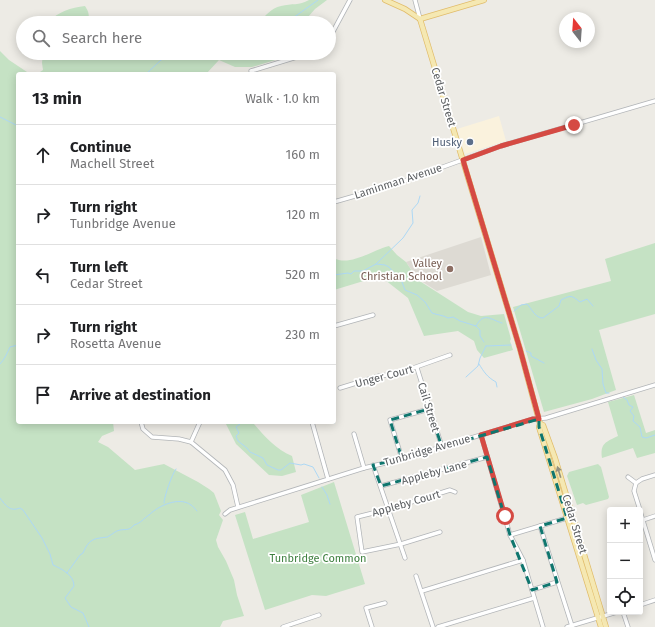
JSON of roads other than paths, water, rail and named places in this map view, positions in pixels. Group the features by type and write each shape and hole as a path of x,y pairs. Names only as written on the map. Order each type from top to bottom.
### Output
{"main road":[{"path":"385,0 405,9 420,19 484,0"},
{"name":"Cedar Street","path":"420,19 520,349 540,421 555,458 600,617 601,627"},
{"name":"Cedar Street","path":"540,421 539,427 567,518 600,617 606,627"}],"street":[{"path":"336,26 350,0"},
{"name":"Cedar Street","path":"415,0 420,19"},
{"path":"251,71 287,60"},
{"name":"Laminman Avenue","path":"336,201 393,184 501,146 655,101"},
{"path":"336,325 373,315"},
{"name":"Unger Court","path":"340,388 379,376 392,375 417,368 421,365 450,355"},
{"name":"Cail Street","path":"417,368 442,447"},
{"name":"Tunbridge Avenue","path":"225,514 238,507 364,468 402,459 533,419 540,421 655,385"},
{"path":"402,459 390,420 429,409"},
{"path":"142,424 143,429 152,437 179,439 191,442 225,470 233,485 238,507"},
{"path":"191,442 199,424"},
{"path":"313,424 328,479"},
{"path":"354,434 364,468"},
{"path":"481,435 510,535 523,560 543,627"},
{"name":"Appleby Lane","path":"381,486 487,457"},
{"path":"373,466 405,558"},
{"path":"639,507 634,491 636,483 642,479 655,475"},
{"path":"628,477 636,483"},
{"name":"Appleby Court","path":"401,544 362,552 357,517 389,510 450,490 455,492"},
{"path":"655,516 643,520 655,558"},
{"path":"510,535 567,518"},
{"path":"540,526 572,626"},
{"path":"401,544 440,532"},
{"path":"422,591 523,560"},
{"path":"416,576 433,627"},
{"path":"532,590 557,582"},
{"path":"438,627 534,598"},
{"path":"643,604 655,600"},
{"path":"372,627 366,608 385,603"},
{"path":"567,627 607,615"},
{"path":"624,615 628,627"},
{"path":"284,627 319,616"}],"waterway":[{"path":"296,16 318,0"},
{"path":"148,72 161,60"},
{"path":"0,117 16,125"},
{"path":"376,264 403,238 413,223 412,210 418,203 420,196"},
{"path":"336,275 351,274 354,271 363,271 376,264 385,265 389,267 402,282 405,290 417,295 425,302 432,313 448,318 453,317 476,326 480,330 480,336 484,342"},
{"path":"514,311 521,305 527,304 538,317 543,318 559,306 561,300 569,297 573,297 580,302 587,299 593,306"},
{"path":"476,326 479,321 485,318 502,323"},
{"path":"486,346 511,345"},
{"path":"0,364 5,358 10,347 16,346"},
{"path":"466,377 478,366 486,346"},
{"path":"592,349 596,360 602,369 603,384 606,393 609,393"},
{"path":"526,351 531,353 531,356 544,363"},
{"path":"479,364 486,374 496,382 497,387"},
{"path":"623,397 627,400 629,405 633,407 630,411 634,416 633,421 640,427 642,437 646,438 655,435"},
{"path":"240,424 236,427 239,433 236,436 238,441 250,452 263,458 267,465 281,470 290,463 301,465 304,464 313,467 319,478"},
{"path":"164,503 168,486 176,469"},
{"path":"322,487 330,504"},
{"path":"0,498 8,508 20,508 23,510 42,538 50,554 53,565 70,576 74,586 65,598 71,607 83,613 89,627"},
{"path":"67,573 91,541 107,537 118,530 129,529 158,508 169,503 186,502 197,511"}],"place":[{"name":"Husky","path":"470,142"},
{"name":"Valley Christian School","path":"450,269"}],"park label":[{"name":"Tunbridge Common","path":"318,558"}]}
